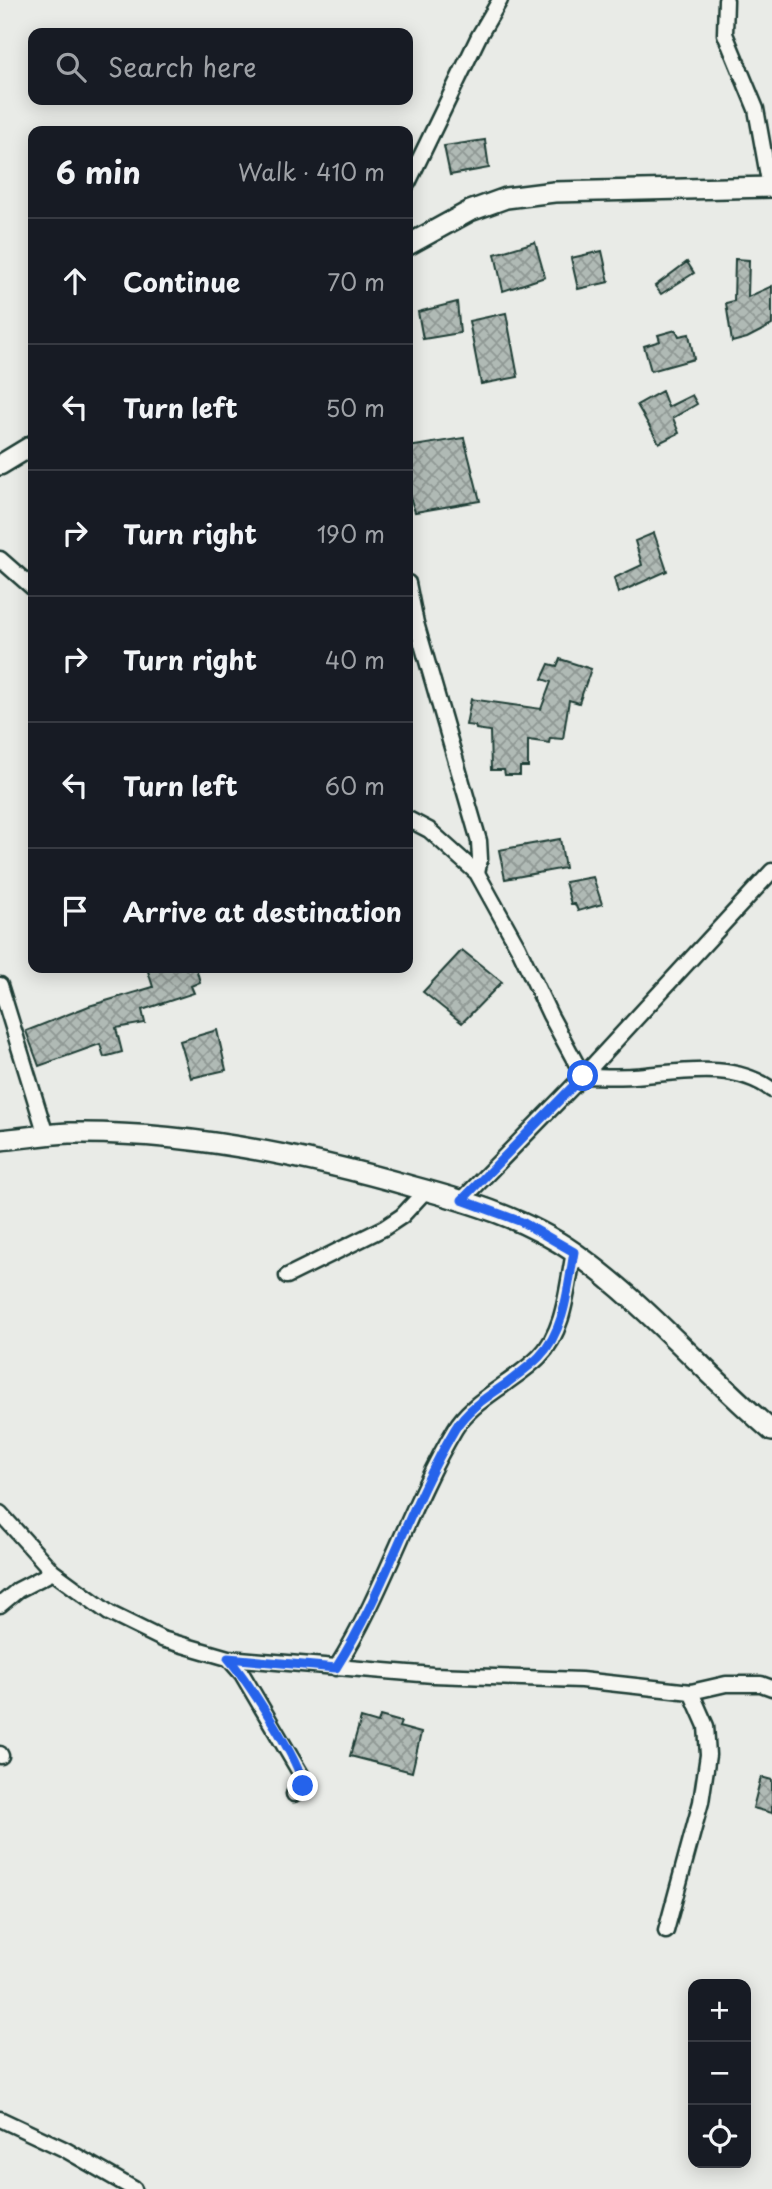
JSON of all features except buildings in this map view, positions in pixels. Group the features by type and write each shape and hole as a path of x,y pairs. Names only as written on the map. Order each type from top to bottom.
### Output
{"street":[{"path":"413,173 479,36 500,0"},
{"path":"413,242 470,211 506,198 554,192 771,187 756,110 725,34 726,0"},
{"path":"0,465 28,448"},
{"path":"0,559 28,584"},
{"path":"413,608 479,841 480,859 477,873"},
{"path":"413,822 429,830 477,873 583,1076"},
{"path":"462,1200 583,1076 772,871"},
{"path":"0,985 46,1135"},
{"path":"583,1076 719,1070 745,1076 772,1090"},
{"path":"0,1140 68,1133 172,1138 267,1152 367,1173 462,1200 522,1222 574,1252 641,1307 772,1431"},
{"path":"287,1276 393,1222 426,1190"},
{"path":"336,1668 357,1634 399,1539 456,1427 477,1403 540,1356 555,1335 574,1252"},
{"path":"0,1513 53,1572 109,1614 162,1639 228,1658 433,1675 581,1680 691,1692 726,1684 761,1684 772,1688"},
{"path":"0,1605 18,1590 53,1572"},
{"path":"228,1658 242,1674 302,1776 303,1786 294,1794"},
{"path":"666,1931 701,1802 708,1755 706,1726 691,1692"},
{"path":"0,2119 65,2149 134,2189"}],"route":[{"path":"303,1786 302,1776 291,1756 242,1674 228,1658 336,1668 357,1634 399,1539 456,1427 477,1403 540,1356 555,1335 574,1252 522,1222 462,1200 583,1076"}]}
